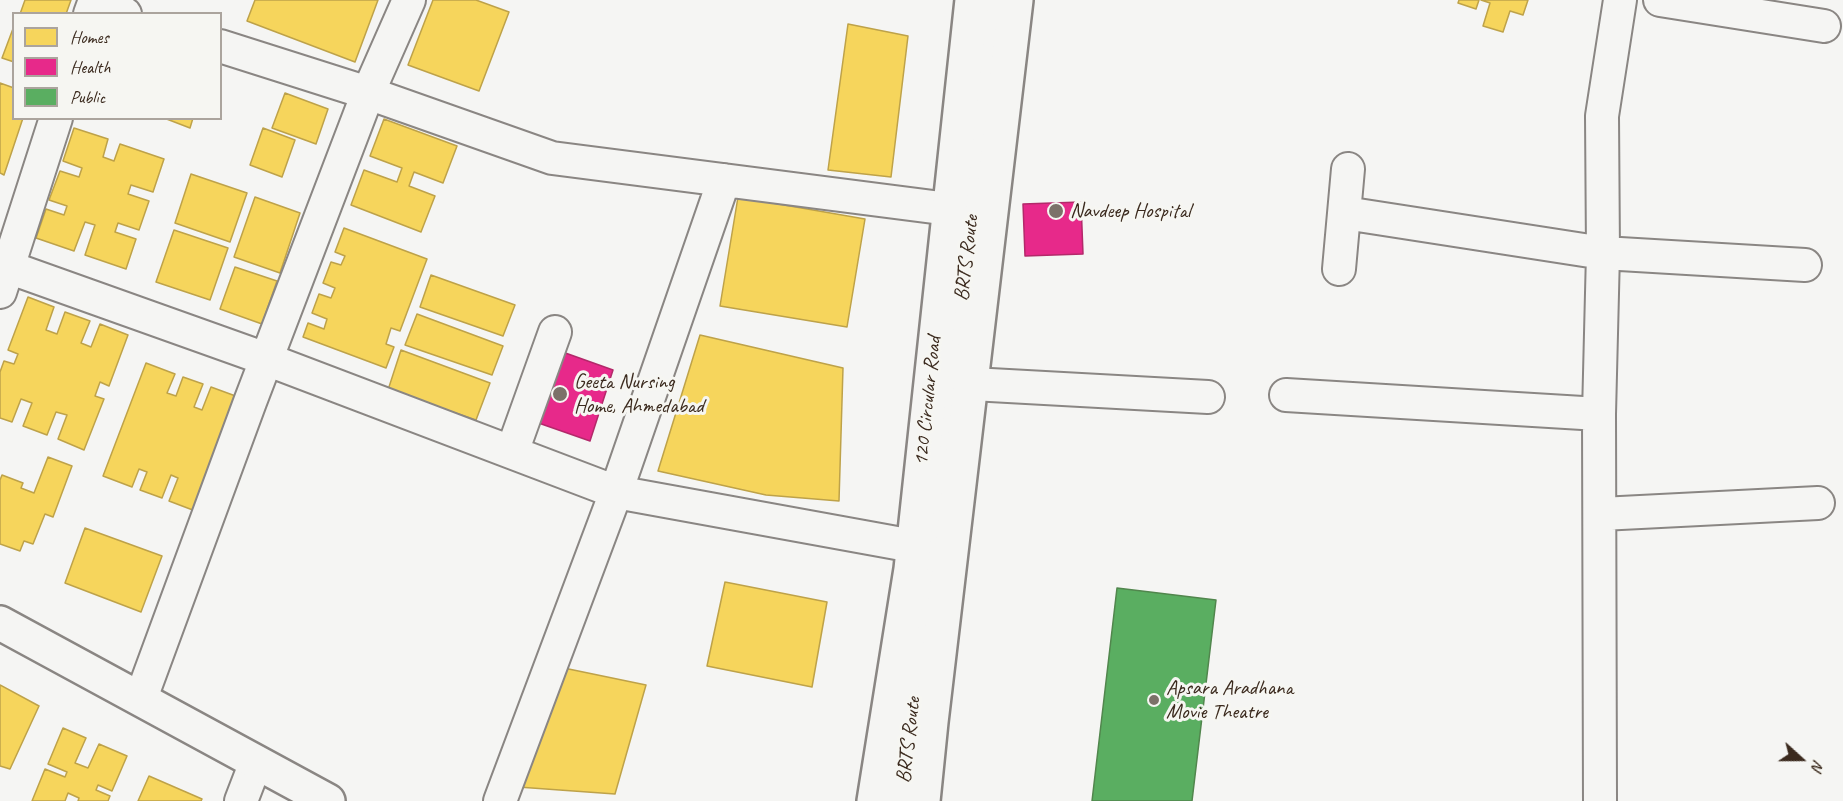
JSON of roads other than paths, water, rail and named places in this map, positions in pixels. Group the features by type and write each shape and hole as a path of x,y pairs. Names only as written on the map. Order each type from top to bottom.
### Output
{"main road":[{"name":"120 Circular Road","path":"874,801 913,546 972,0"},
{"name":"120 Circular Road","path":"923,801 1016,0"},
{"path":"0,623 328,801"}],"street":[{"path":"141,698 266,359 368,93 409,0"},
{"name":"BRTS Route","path":"901,801 947,429 995,0"},
{"path":"1600,801 1599,414 1602,116 1620,0"},
{"path":"1660,0 1824,26"},
{"path":"222,47 368,93 552,158 949,208"},
{"path":"55,120 4,280 266,359 616,492 913,546"},
{"path":"1339,269 1348,169"},
{"path":"500,801 616,492 724,180"},
{"path":"1345,213 1602,253 1805,265"},
{"path":"512,452 555,332"},
{"path":"972,384 1208,397"},
{"path":"1287,395 1599,414"},
{"path":"1601,514 1818,503"},
{"path":"241,801 256,762"}],"place":[{"name":"Navdeep Hospital","path":"1056,211"},
{"name":"Geeta Nursing Home, Ahmedabad","path":"560,394"},
{"name":"Apsara Aradhana Movie Theatre","path":"1154,700"}]}
